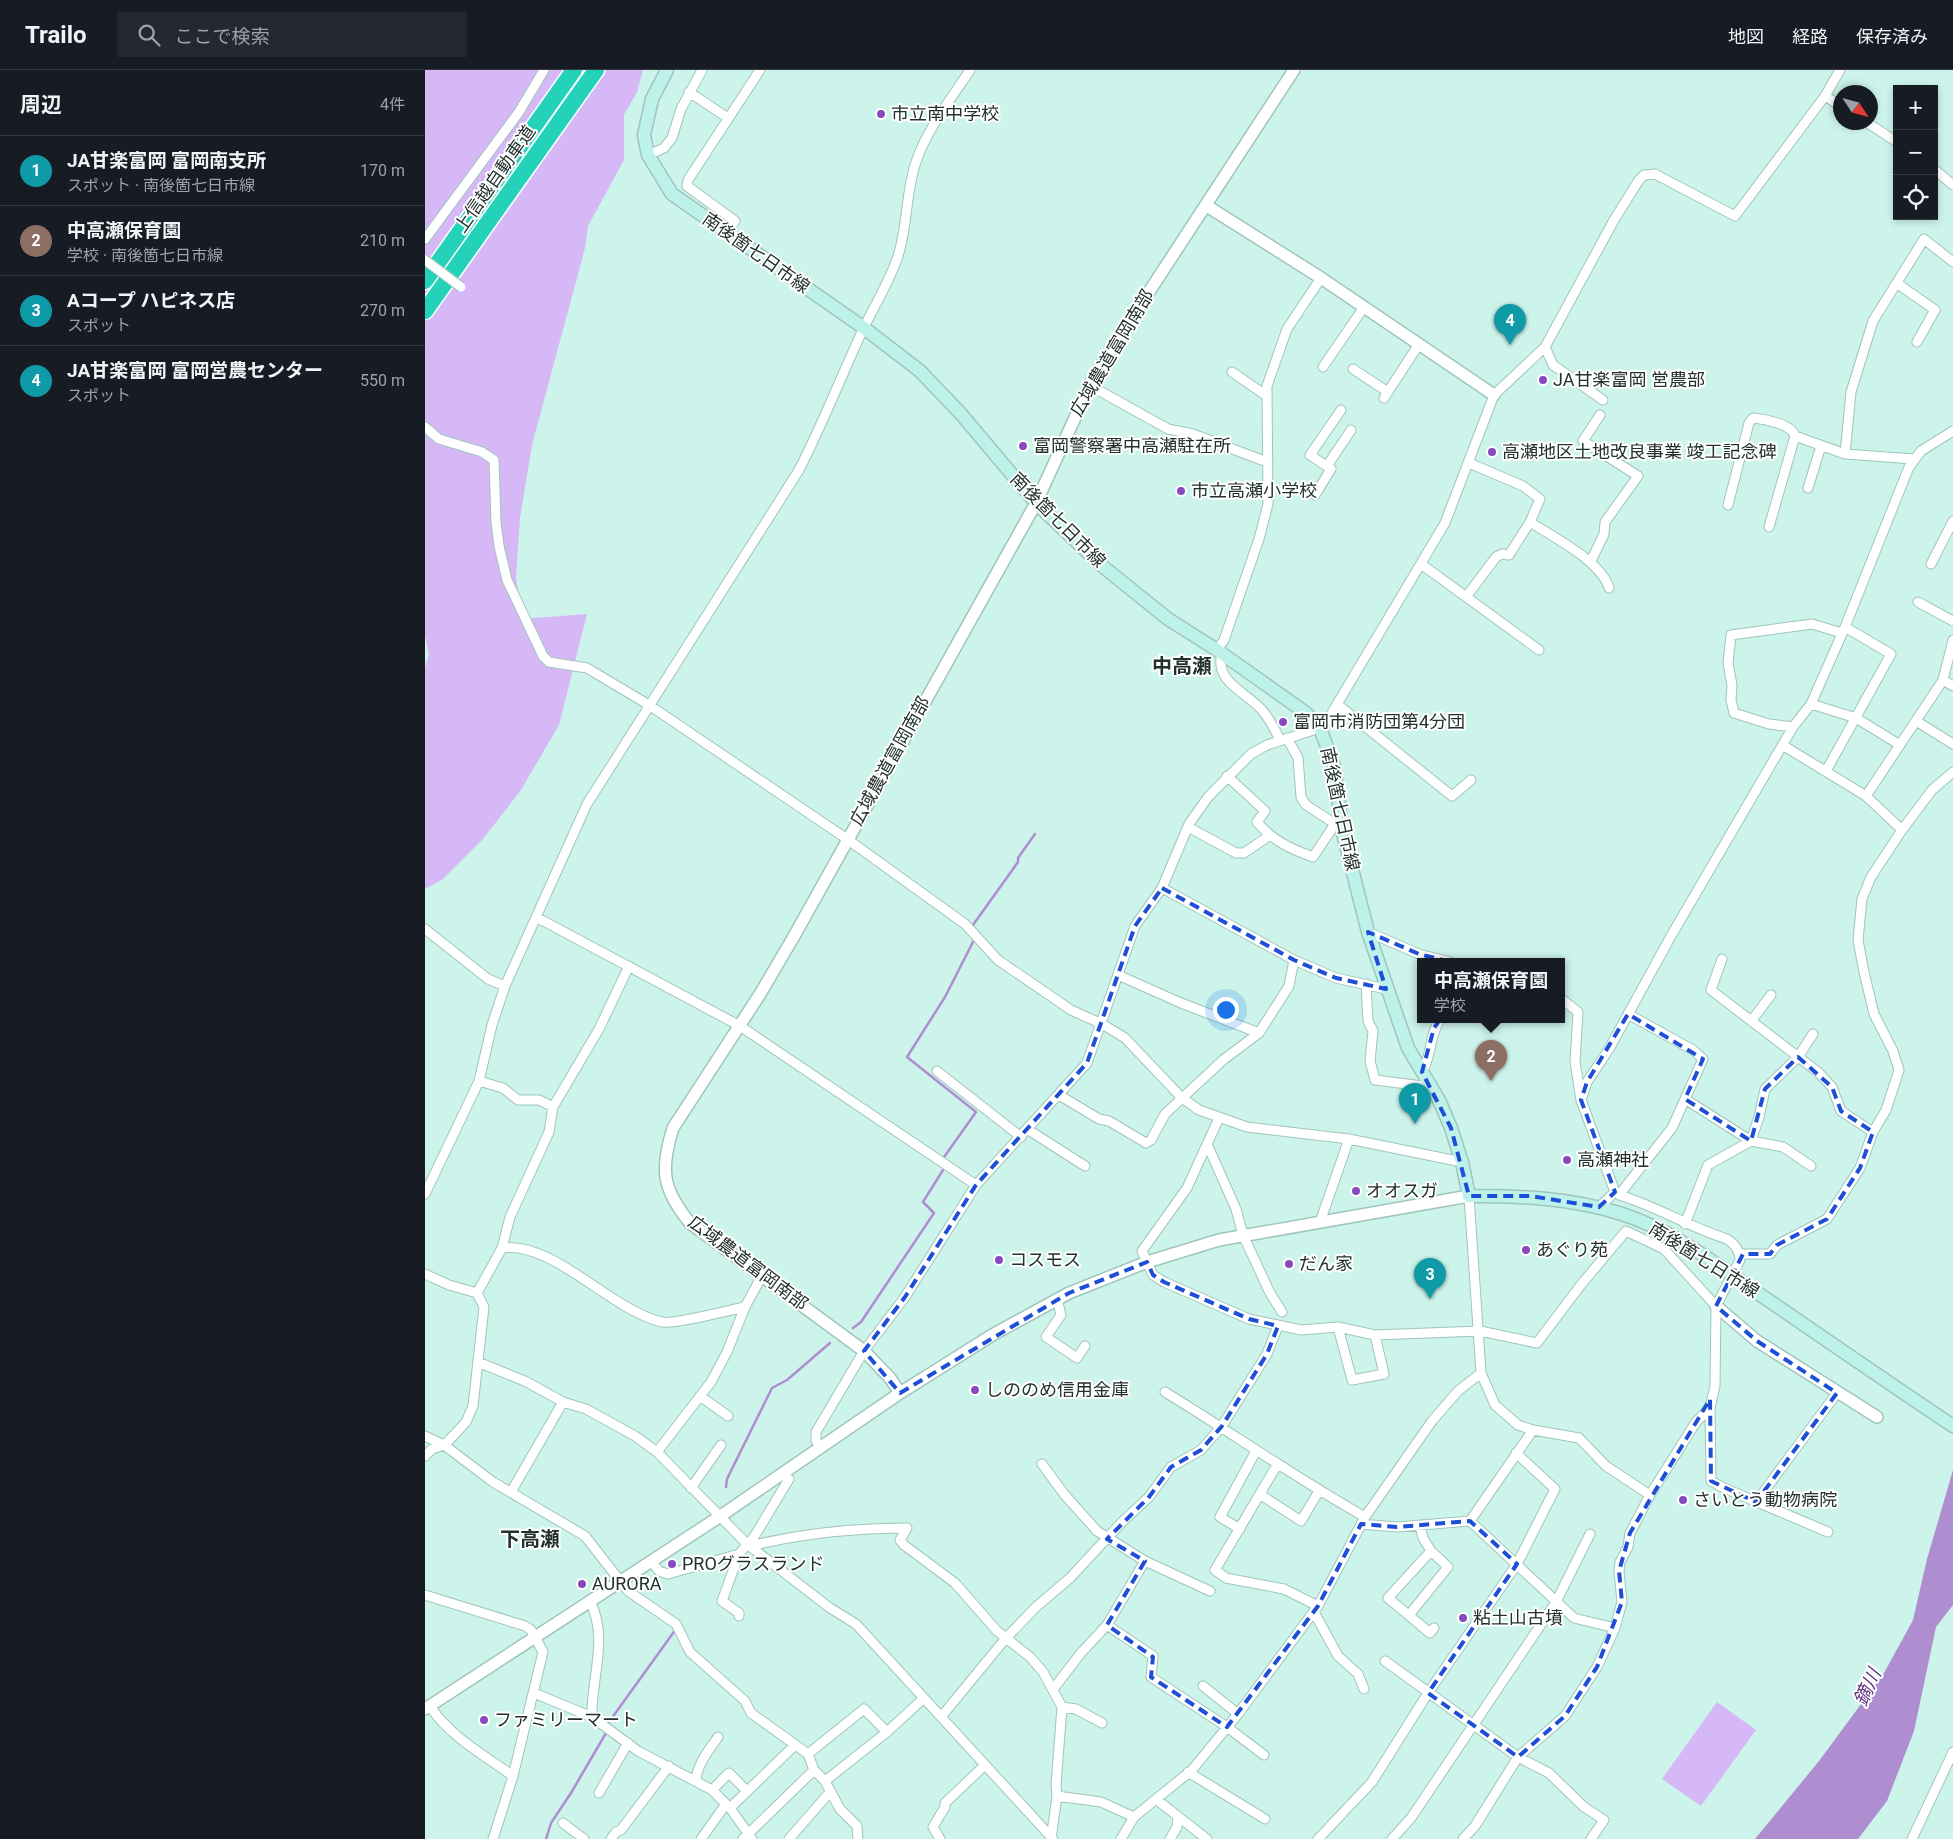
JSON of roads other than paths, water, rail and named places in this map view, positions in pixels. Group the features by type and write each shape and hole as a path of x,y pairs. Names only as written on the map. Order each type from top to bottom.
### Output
{"highway":[{"name":"上信越自動車道","path":"425,281 574,70"},
{"name":"上信越自動車道","path":"425,310 597,70"}],"main road":[{"name":"南後箇七日市線","path":"667,70 652,99 645,135 647,155 672,194 864,328 920,371 1036,503 1124,584 1168,619 1220,651 1306,714 1320,728 1333,766 1339,826 1368,932 1386,989 1408,1048 1431,1087 1451,1128 1462,1162 1469,1196 1530,1196 1599,1207 1653,1226 1679,1240 1732,1275 1953,1426"}],"street":[{"path":"425,239 519,112 544,70"},
{"path":"647,155 664,148 672,138 689,92 702,70"},
{"path":"726,233 735,220 687,186 688,180 760,70"},
{"path":"425,1194 479,1081 492,1025 505,986 587,804 799,470 864,328 889,280 898,256 916,163 934,126 970,70"},
{"name":"広域農道富岡南部","path":"900,1393 890,1378 864,1350 763,1274 690,1223 675,1203 665,1178 666,1150 673,1128 740,1026 793,938 1036,503 1089,385 1294,70"},
{"path":"816,1441 816,1432 864,1350 905,1296 976,1185 1087,1063 1135,926 1161,888 1188,827 1208,797 1251,754 1284,739 1320,728 1337,704 1445,524 1494,395 1545,347 1614,220 1644,175 1655,174 1735,216 1825,96 1840,70"},
{"path":"689,92 728,118"},
{"path":"1825,96 1833,101"},
{"path":"1878,130 1893,139"},
{"path":"1938,172 1953,184"},
{"path":"1207,206 1321,278 1494,395"},
{"path":"1845,454 1851,392 1873,321 1898,284 1924,239 1953,262"},
{"path":"425,260 461,287"},
{"path":"1227,776 1265,811 1257,822 1269,836 1289,848 1313,857 1339,826 1306,805 1301,797 1298,758 1261,709 1224,678 1220,662 1220,651 1263,525 1267,504 1267,386 1287,329 1321,278"},
{"path":"1898,284 1935,310 1917,342"},
{"path":"1323,367 1364,307"},
{"path":"1353,369 1386,395 1419,344"},
{"path":"1545,347 1553,365 1603,400"},
{"path":"1232,372 1267,396"},
{"path":"1089,385 1168,429 1193,434 1267,462"},
{"path":"1315,495 1331,469 1310,455 1341,410"},
{"path":"1591,561 1604,534 1605,522 1638,476 1583,441 1600,415"},
{"path":"1728,505 1749,423 1753,418 1790,428 1795,436 1845,454 1915,459"},
{"path":"425,427 439,439 450,444 482,452 495,460 496,522 499,546 507,580 543,656 549,662 587,668 649,705 847,839 965,924 998,960 1071,1010 1102,1024 1125,1038 1182,1098 1199,1110 1247,1127 1349,1139 1462,1162"},
{"path":"1327,466 1351,430"},
{"path":"1581,1100 1587,1082 1628,1014 1671,936 1784,746 1793,727 1811,704 1844,630 1909,467 1921,451 1953,431"},
{"path":"1769,527 1795,436"},
{"path":"1809,488 1821,446"},
{"path":"1466,597 1496,557 1502,554 1509,556 1540,499 1523,486 1469,463"},
{"path":"1931,564 1953,521"},
{"path":"1529,522 1591,561 1607,580 1609,588"},
{"path":"1421,564 1539,650"},
{"path":"1918,602 1953,621"},
{"path":"1793,727 1769,724 1733,713 1731,700 1732,685 1728,663 1731,635 1812,624 1844,630 1891,654 1826,771"},
{"path":"1866,796 1943,680 1953,640"},
{"path":"1943,680 1953,686"},
{"path":"1337,704 1452,796 1471,780"},
{"path":"1811,704 1856,718 1900,745"},
{"path":"1916,720 1953,744"},
{"path":"1784,746 1866,796 1902,830"},
{"path":"1740,1254 1770,1254 1777,1245 1827,1219 1861,1168 1873,1132 1886,1110 1899,1070 1893,1051 1874,1014 1858,940 1862,899 1871,877 1902,830 1931,790 1953,772"},
{"path":"1188,827 1236,853 1244,853 1269,836"},
{"path":"1161,888 1294,960 1336,978 1386,989"},
{"path":"536,917 740,1026 976,1185"},
{"path":"425,929 487,979 505,986"},
{"path":"1368,932 1419,954 1435,958"},
{"path":"1722,959 1711,990 1818,1072 1832,1087 1841,1111 1873,1132"},
{"path":"1059,1095 1099,1120 1109,1121 1146,1143 1151,1140 1165,1114 1223,1060 1259,1033 1289,986 1294,960"},
{"path":"477,1293 502,1248 510,1217 549,1132 553,1107 599,1029 629,966"},
{"path":"1119,975 1188,1006 1259,1033"},
{"path":"1366,984 1368,1022 1373,1031 1370,1061 1375,1080 1431,1087"},
{"path":"1752,1020 1771,995"},
{"path":"1565,1002 1578,1012 1575,1062 1581,1100 1617,1193 1685,1224 1727,1239 1732,1242 1740,1254 1740,1260 1716,1306 1715,1386 1710,1408 1711,1481 1828,1532"},
{"path":"1599,1207 1617,1193 1672,1128 1703,1060 1693,1050 1628,1014"},
{"path":"1422,1072 1426,1066 1434,1028 1438,1023"},
{"path":"1685,1224 1708,1165 1751,1141 1765,1089 1798,1057 1813,1034"},
{"path":"937,1071 1021,1137"},
{"path":"479,1081 503,1088 518,1100 539,1100 553,1107"},
{"path":"1685,1099 1751,1141 1783,1147 1811,1166"},
{"path":"1219,1118 1187,1188 1142,1252 1153,1275 1164,1282 1249,1319 1278,1326 1312,1330 1338,1327 1375,1335 1480,1331 1537,1343 1580,1286 1626,1231 1663,1249 1716,1306 1757,1341 1877,1417"},
{"path":"1027,1129 1085,1166"},
{"path":"1320,1222 1349,1139"},
{"path":"1207,1144 1236,1209 1243,1235 1270,1293 1282,1312"},
{"path":"513,1776 454,1732 427,1708 719,1518 900,1393 994,1334 1057,1300 1147,1262 1219,1240 1469,1196 1480,1331 1481,1373 1495,1404 1518,1425 1533,1430 1579,1438 1606,1466 1650,1495"},
{"path":"502,1248 510,1247 524,1250 545,1258 637,1314 665,1323 745,1307"},
{"path":"425,1274 449,1285 477,1293 484,1308 473,1406 466,1422 444,1445 433,1449 425,1456"},
{"path":"657,1452 700,1396 727,1352 745,1307 763,1274"},
{"path":"1057,1300 1061,1315 1046,1337 1077,1358 1085,1346"},
{"path":"941,1717 1006,1638 1036,1607 1070,1578 1149,1497 1171,1467 1201,1450 1221,1426 1267,1354 1278,1326"},
{"path":"1338,1327 1352,1380 1384,1374 1375,1335"},
{"path":"478,1362 527,1382 563,1402 586,1409 635,1436 657,1452 719,1518 749,1545 830,1608 856,1624 1052,1839"},
{"path":"1121,1839 1134,1817 1157,1800 1188,1772 1238,1714 1316,1609 1363,1521 1432,1421 1458,1391 1481,1373"},
{"path":"1165,1392 1221,1426 1363,1521 1420,1526 1470,1521 1574,1618 1615,1628"},
{"path":"1756,1502 1837,1393"},
{"path":"700,1396 729,1416"},
{"path":"511,1492 563,1402"},
{"path":"1463,1839 1475,1826 1518,1757 1567,1714 1597,1667 1615,1628 1622,1602 1620,1562 1628,1547 1631,1533 1650,1495 1696,1422 1710,1408"},
{"path":"1470,1521 1533,1430"},
{"path":"425,1436 444,1445 511,1492 585,1536 628,1591 676,1624 690,1652 745,1701 751,1713 808,1754 814,1770 825,1781 839,1809 857,1826 858,1839"},
{"path":"691,1488 721,1445"},
{"path":"1240,1529 1220,1516 1256,1451"},
{"path":"1322,1838 1372,1782 1428,1693 1517,1564 1555,1489 1517,1453"},
{"path":"1042,1464 1064,1494 1107,1539 1145,1561 1210,1591"},
{"path":"1277,1465 1215,1570 1226,1578 1284,1589 1316,1609 1338,1656 1358,1674 1364,1689"},
{"path":"651,1562 659,1571 668,1574 739,1554 749,1545 789,1479"},
{"path":"1261,1495 1301,1522 1319,1491"},
{"path":"1409,1615 1448,1567 1431,1551 1423,1538 1420,1526"},
{"path":"749,1545 818,1532 853,1528 907,1528 900,1540 904,1545 955,1583 1006,1638 1030,1656 1043,1672 1062,1707 1056,1785 1057,1796 1052,1839"},
{"path":"1392,1839 1411,1818 1556,1602 1590,1534"},
{"path":"1431,1551 1388,1598 1430,1633 1434,1628"},
{"path":"739,1554 722,1601 739,1613 739,1616"},
{"path":"1053,1688 1085,1647 1107,1625 1145,1561"},
{"path":"425,1595 511,1620 525,1626 535,1637 543,1652 513,1776 493,1839"},
{"path":"590,1601 598,1619 599,1633 599,1662 592,1717"},
{"path":"1107,1625 1153,1656 1151,1677 1227,1727 1264,1755"},
{"path":"1385,1661 1518,1757 1560,1781 1583,1807 1604,1820 1591,1839"},
{"path":"1203,1686 1238,1714"},
{"path":"534,1693 592,1717 628,1743 712,1790 728,1806 748,1836 814,1770"},
{"path":"825,1781 887,1732 924,1698"},
{"path":"1062,1707 1076,1709 1101,1723"},
{"path":"808,1754 865,1709 887,1732"},
{"path":"696,1781 696,1774 703,1758 718,1737"},
{"path":"599,1793 628,1743"},
{"path":"701,1839 728,1806 747,1791 795,1745"},
{"path":"1912,1839 1953,1752"},
{"path":"940,1839 933,1827 945,1807 945,1803 985,1765"},
{"path":"611,1839 616,1832 621,1830 669,1766"},
{"path":"1188,1772 1265,1818"},
{"path":"712,1790 729,1773 747,1791"},
{"path":"789,1839 830,1792"},
{"path":"1057,1796 1101,1802 1134,1817"},
{"path":"1157,1800 1207,1839"},
{"path":"1170,1839 1177,1827 1179,1817"},
{"path":"563,1823 584,1839"}],"waterway":[{"path":"973,925 1018,862 1018,858 1035,834"},
{"path":"942,1160 976,1112 907,1057 945,997 974,940"},
{"path":"853,1328 861,1322 934,1213 923,1202 943,1170"},
{"path":"726,1487 727,1479 772,1388 787,1380 830,1343"},
{"path":"546,1839 551,1823 606,1733 609,1722 676,1629"}],"place":[{"name":"市立南中学校","path":"881,114"},
{"name":"JA甘楽富岡 富岡営農センター","path":"1510,345"},
{"name":"JA甘楽富岡 営農部","path":"1543,380"},
{"name":"富岡警察署中高瀬駐在所","path":"1023,446"},
{"name":"高瀬地区土地改良事業 竣工記念碑","path":"1492,452"},
{"name":"市立高瀬小学校","path":"1181,491"},
{"name":"富岡市消防団第4分団","path":"1283,722"},
{"name":"中高瀬保育園","path":"1491,1081"},
{"name":"JA甘楽富岡 富岡南支所","path":"1415,1124"},
{"name":"高瀬神社","path":"1567,1160"},
{"name":"オオスガ","path":"1356,1191"},
{"name":"あぐり苑","path":"1526,1250"},
{"name":"コスモス","path":"999,1260"},
{"name":"だん家","path":"1289,1264"},
{"name":"Aコープ ハピネス店","path":"1430,1299"},
{"name":"しののめ信用金庫","path":"975,1390"},
{"name":"さいとう動物病院","path":"1683,1500"},
{"name":"PROグラスランド","path":"672,1564"},
{"name":"AURORA","path":"582,1584"},
{"name":"粘土山古墳","path":"1463,1618"},
{"name":"ファミリーマート","path":"484,1720"}],"district":[{"name":"中高瀬","path":"1182,666"},
{"name":"下高瀬","path":"530,1539"}],"water label":[{"name":"鏑川","path":"1867,1687"}]}
